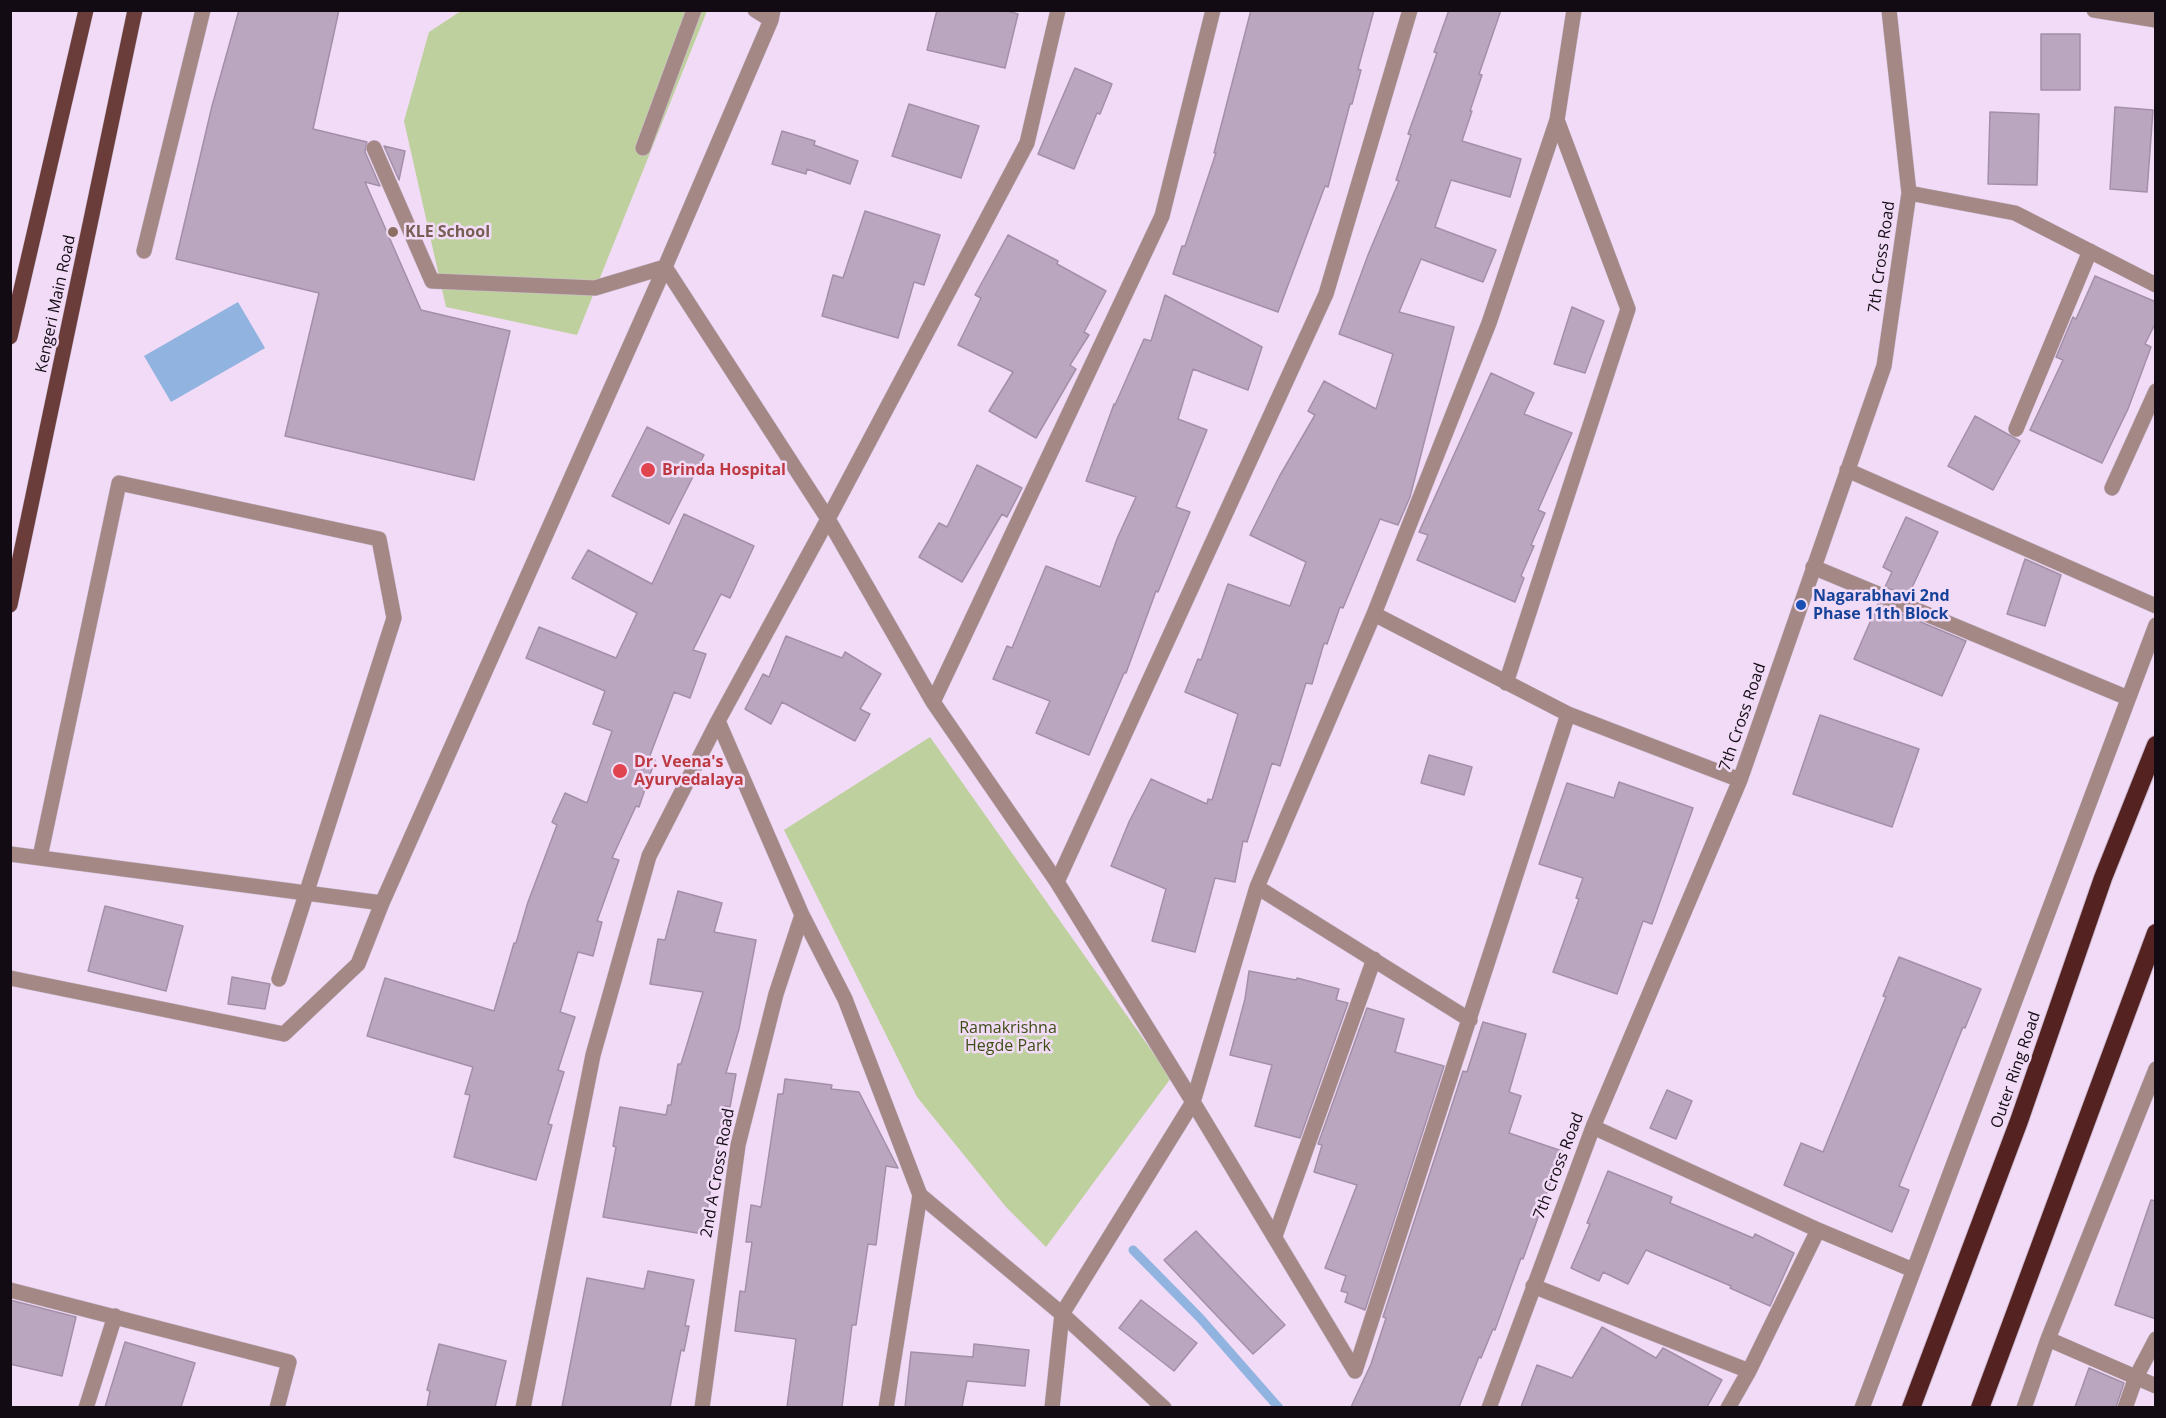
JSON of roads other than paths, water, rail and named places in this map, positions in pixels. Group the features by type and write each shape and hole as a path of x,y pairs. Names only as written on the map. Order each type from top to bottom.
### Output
{"highway":[{"name":"Outer Ring Road","path":"1911,1407 2019,1121 2103,878 2156,745"},
{"path":"1980,1407 2156,933"}],"main road":[{"path":"10,337 86,10"},
{"name":"Kengeri Main Road","path":"10,605 135,10"}],"street":[{"path":"144,251 203,10"},
{"path":"643,148 694,10"},
{"path":"10,978 284,1034 358,964 382,903 665,267 772,15 754,10"},
{"path":"523,1407 593,1055 649,856 718,721 1027,143 1058,10"},
{"path":"933,702 1162,216 1213,10"},
{"path":"1057,882 1326,294 1410,10"},
{"path":"1052,1407 1062,1314 1193,1102 1257,887 1374,614 1489,323 1557,120 1574,10"},
{"name":"7th Cross Road","path":"1489,1407 1593,1127 1740,780 1884,366 1909,193 1889,10"},
{"path":"2094,10 2156,20"},
{"path":"1506,683 1628,309 1557,120"},
{"path":"374,148 432,281 595,288 665,267"},
{"path":"1909,193 2015,213 2156,285"},
{"path":"2016,429 2090,251"},
{"path":"665,267 828,519 933,702 1057,882 1275,1236 1355,1371 1568,714"},
{"path":"2112,488 2156,391"},
{"path":"1847,470 2156,606"},
{"path":"40,857 119,483 379,539 394,618 279,980"},
{"path":"1813,567 2128,698"},
{"path":"1374,614 1568,714 1740,780"},
{"path":"1862,1407 2156,625"},
{"path":"718,721 802,915 845,999 920,1195 1062,1314 1164,1407"},
{"path":"10,854 382,903"},
{"path":"1257,887 1470,1020"},
{"name":"2nd A Cross Road","path":"702,1407 738,1144 776,994 802,915"},
{"path":"1275,1236 1374,959"},
{"path":"2024,1407 2048,1339 2156,1069"},
{"path":"1593,1127 1818,1230 1913,1270"},
{"path":"886,1407 920,1195"},
{"path":"1728,1407 1749,1371 1818,1230"},
{"path":"1533,1286 1749,1371"},
{"path":"10,1290 289,1362 277,1407"},
{"path":"86,1407 115,1316"},
{"path":"2125,1407 2136,1377 2156,1338"},
{"path":"2048,1339 2156,1386"}],"water":[{"path":"238,302 265,348 171,402 144,356"}],"waterway":[{"path":"1133,1250 1200,1318 1279,1408"}],"place":[{"name":"KLE School","path":"393,232"},
{"name":"Brinda Hospital","path":"648,470"},
{"name":"Nagarabhavi 2nd Phase 11th Block","path":"1801,605"},
{"name":"Dr. Veena's Ayurvedalaya","path":"620,771"}],"park label":[{"name":"Ramakrishna Hegde Park","path":"1008,1037"}]}
